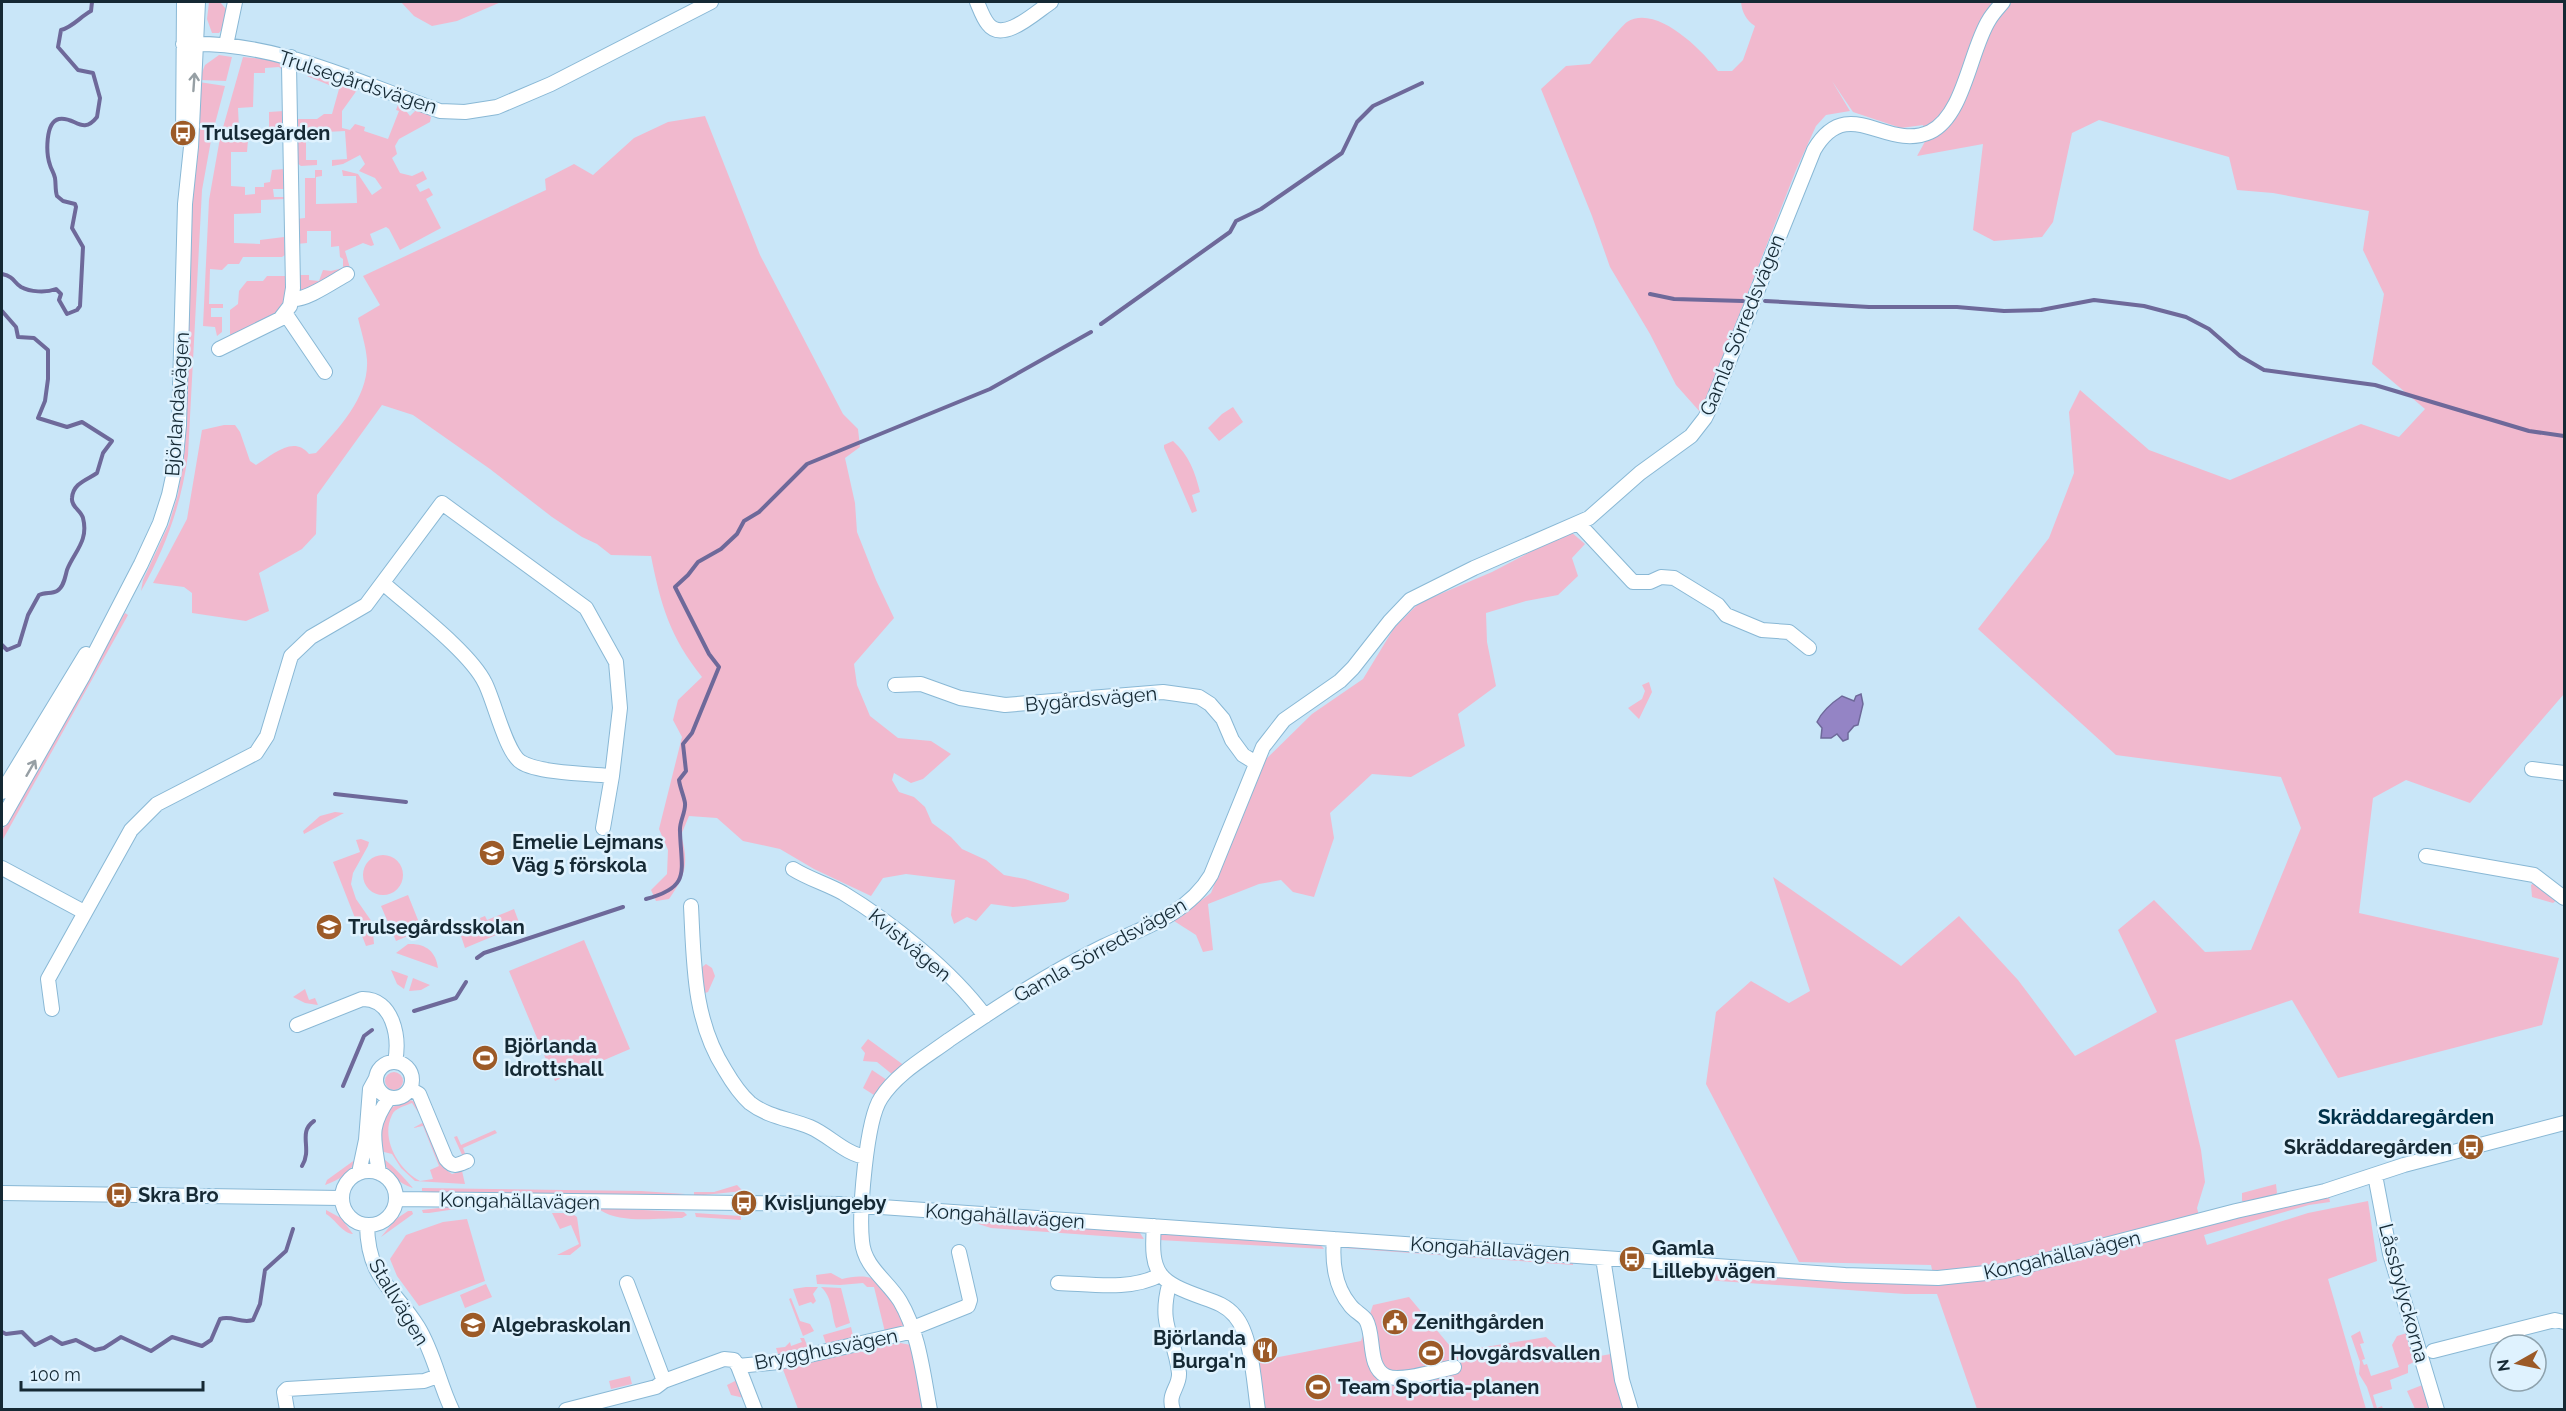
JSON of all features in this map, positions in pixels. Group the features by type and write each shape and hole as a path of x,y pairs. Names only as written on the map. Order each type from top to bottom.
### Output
{"street":[{"name":"Björlandavägen","path":"2,819 83,676 125,595 160,523 175,467 182,359 189,44 184,2"},
{"name":"Björlandavägen","path":"189,44 198,2"},
{"path":"226,45 235,2"},
{"name":"Trulsegårdsvägen","path":"189,44 226,45 291,57 440,111 479,110 497,107 551,84 711,2"},
{"path":"977,2 987,22 996,30 1003,31 1051,2"},
{"name":"Gamla Sörredsvägen","path":"930,1410 913,1329 900,1300 879,1276 864,1253 862,1241 866,1157 873,1118 877,1105 886,1091 907,1071 985,1016 1048,976 1170,915 1192,899 1204,887 1211,875 1256,763 1272,733 1284,720 1340,681 1410,600 1474,568 1579,524 1600,510 1640,473 1691,436 1705,418 1821,137 1830,128 1846,124 1914,136 1928,133 1939,127 1955,105 1988,21 2003,2"},
{"path":"219,350 280,318 292,300 291,57"},
{"path":"292,300 308,296 347,274"},
{"path":"285,313 325,372"},
{"path":"52,1010 48,979 131,830 144,814 157,804 256,753 267,736 291,656 311,637 366,605 442,503 586,608 616,662 620,708 603,828"},
{"path":"1579,524 1633,582 1650,582 1661,577 1674,578 1718,605 1726,615 1762,630 1789,632 1809,648"},
{"path":"383,583 471,662 485,682 511,749 520,762 535,768 612,776"},
{"name":"Björlandavägen","path":"2,792 68,680 125,595"},
{"name":"Bygårdsvägen","path":"895,685 921,684 960,698 1005,705 1163,692 1199,696 1217,711 1243,755 1256,763"},
{"path":"2532,769 2565,773"},
{"path":"2426,856 2534,874 2565,898"},
{"path":"2,868 84,912"},
{"name":"Kvistvägen","path":"793,869 840,891 882,918 966,991 985,1016"},
{"path":"691,906 696,991 702,1021 713,1052 737,1088 760,1109 813,1128 855,1154 866,1157"},
{"path":"297,1025 362,999 372,999 387,1010 396,1032 398,1047 395,1062"},
{"path":"359,1173 366,1140 370,1089 376,1078 384,1064 395,1062 404,1065 410,1072 412,1081 410,1089 401,1097 389,1098 378,1090 376,1078"},
{"path":"410,1089 419,1094 446,1159 450,1164 456,1166 467,1161"},
{"path":"379,1173 374,1143 374,1124 389,1098"},
{"name":"Kongahällavägen","path":"396,1199 862,1206 1905,1278 1980,1275 2005,1271 2236,1211 2325,1191 2404,1165 2565,1123"},
{"path":"366,1171 379,1173 392,1184 396,1199 389,1216 379,1223 367,1225 351,1219 344,1209 341,1198 346,1182 366,1171"},
{"name":"Låssbylyckorna","path":"2375,1175 2390,1254 2437,1410"},
{"path":"2,1193 341,1198"},
{"name":"Stallvägen","path":"367,1225 368,1248 372,1265 417,1327 452,1410"},
{"path":"1154,1226 1153,1256 1165,1280 1164,1316 1179,1378 1171,1395 1173,1410"},
{"path":"1334,1239 1334,1265 1341,1291 1347,1303 1366,1318 1378,1369 1385,1376 1402,1378 1454,1367"},
{"name":"Brygghusvägen","path":"738,1366 779,1362 913,1329 968,1306 970,1300 959,1252"},
{"path":"1603,1258 1622,1380 1631,1410"},
{"path":"1058,1283 1127,1285 1165,1280 1221,1304 1236,1317 1246,1338 1258,1410"},
{"path":"627,1283 664,1381"},
{"path":"2433,1351 2555,1320 2565,1322"},
{"name":"Brygghusvägen","path":"566,1410 656,1387 664,1381 724,1359 734,1360 738,1366 755,1410"},
{"path":"287,1410 284,1392 287,1389 414,1382 438,1376"}],"shaded area":[{"path":"209,2 220,2 226,9 223,28 219,33 212,33 207,19"},
{"path":"401,2 501,2 457,21 432,26 414,16"},
{"path":"1741,2 2564,2 2564,694 2470,803 2406,780 2373,798 2359,913 2559,958 2542,1025 2338,1078 2292,1000 2175,1040 2201,1150 2205,1182 2197,1208 2202,1227 2264,1210 2329,1197 2330,1202 2309,1205 2204,1235 2207,1245 2308,1213 2368,1201 2377,1261 2328,1279 2366,1409 1977,1409 1937,1294 1905,1294 1662,1277 1664,1272 1687,1270 1860,1283 1935,1284 1931,1265 1799,1262 1706,1084 1716,1012 1751,981 1789,1003 1810,991 1773,877 1901,966 1959,916 2018,980 2075,1056 2157,1012 2118,930 2154,900 2205,952 2251,950 2301,828 2281,777 2116,755 1978,629 2049,538 2074,473 2069,412 2080,390 2149,450 2230,480 2361,424 2399,437 2425,409 2372,364 2384,294 2363,250 2369,211 2273,193 2237,190 2229,157 2099,120 2072,133 2053,222 2042,237 1994,241 1973,230 1983,144 1917,156 1927,138 1923,125 1901,128 1853,112 1832,81 1850,111 1826,115 1816,126 1796,170 1701,413 1676,385 1650,334 1610,267 1541,89 1566,66 1590,64 1627,22 1639,18 1651,19 1664,24 1689,41 1718,71 1732,71 1743,60 1755,26 1745,15"},
{"path":"219,55 232,57 226,81 199,80 205,65"},
{"path":"243,57 273,60 284,66 283,71 279,67 265,68 265,73 254,73 253,107 238,108 239,129 269,129 269,112 284,111 286,139 248,140 247,152 231,152 231,186 245,187 245,195 255,194 255,187 264,187 264,183 270,182 272,170 285,169 286,189 273,189 274,197 286,197 286,199 261,200 261,213 234,214 234,243 260,244 260,240 284,237 285,255 282,257 243,257 239,264 228,264 222,270 210,269 209,304 223,304 223,308 211,308 211,317 222,317 222,332 217,336 215,327 203,326 209,200 220,138"},
{"path":"316,71 360,86 342,111 342,128 350,130 355,124 365,127 364,131 388,139 399,111 396,110 399,102 410,116 419,107 431,117 430,122 399,139 395,146 397,154 392,158 400,173 412,176 423,171 427,179 416,185 420,192 429,188 433,195 426,199 441,228 400,250 386,227 370,234 374,245 363,243 345,251 350,268 308,291 299,292 296,275 309,275 309,280 319,281 323,270 343,268 339,246 331,247 331,231 307,231 307,243 296,244 296,219 305,218 305,178 315,178 315,170 322,170 322,176 316,177 316,204 357,203 356,176 343,176 342,170 358,174 372,195 382,188 375,178 359,171 365,164 360,155 343,164 332,166 332,160 347,159 345,131 306,133 306,160 317,160 317,165 301,166 297,163 293,119 317,119 324,114 332,114 339,89 307,76"},
{"path":"199,82 225,86 212,135 202,190 188,455 171,525 158,558 141,591 143,580 169,524 178,494 185,448 193,170"},
{"path":"705,116 760,255 843,414 858,429 860,447 845,458 855,503 857,532 894,618 854,664 857,685 870,716 898,738 931,741 951,754 923,779 911,783 894,773 892,780 899,792 914,797 925,807 932,823 951,837 962,849 986,860 1004,875 1025,879 1069,894 1069,899 1065,902 1013,907 991,904 976,921 967,917 954,924 951,915 955,880 906,874 883,878 871,896 814,869 780,849 743,841 717,818 689,816 681,835 685,853 682,876 669,899 656,901 651,890 667,874 668,850 659,829 682,737 673,720 678,700 702,677 682,648 668,620 651,556 611,555 552,517 490,469 413,415 382,405 317,495 316,534 302,549 259,573 269,611 246,621 192,613 192,593 184,587 153,583 187,519 202,430 235,425 240,432 250,461 256,465 290,446 296,446 309,454 316,453 351,411 363,387 366,374 365,344 358,318 380,305 363,276 546,190 545,179 574,164 593,175 634,138 668,122"},
{"path":"267,276 287,276 288,283 283,310 230,339 230,310 238,304 239,291 247,281 263,281"},
{"path":"1233,407 1243,422 1219,441 1208,428"},
{"path":"1173,441 1187,458 1200,492 1192,495 1197,511 1192,513 1164,448 1164,445"},
{"path":"1570,531 1585,544 1572,558 1578,576 1558,595 1526,601 1486,613 1487,642 1496,686 1458,714 1465,746 1411,777 1372,774 1330,813 1334,838 1314,897 1293,892 1281,880 1259,884 1208,904 1213,950 1203,952 1196,935 1174,921 1211,893 1263,762 1312,714 1363,679 1394,628 1419,603 1492,572"},
{"path":"125,613 128,615 2,841 2,831"},
{"path":"1649,682 1652,692 1639,719 1628,708 1642,699 1645,691 1642,685"},
{"path":"1861,694 1863,704 1858,725 1848,733 1848,739 1843,741 1837,734 1831,738 1821,738 1822,728 1817,722 1831,704 1842,696 1854,701 1856,696"},
{"path":"335,812 344,813 304,834 303,831 320,816"},
{"path":"356,840 369,842 353,873 351,884 356,899 372,922 374,944 366,946 333,862 360,852"},
{"path":"383,855 397,861 403,875 397,889 383,895 369,889 363,875 369,861"},
{"path":"2534,883 2557,900 2553,903 2532,897 2531,885"},
{"path":"408,895 422,930 396,941 381,906"},
{"path":"514,909 520,925 465,948 461,936 483,927 480,918 485,916 487,920"},
{"path":"584,940 630,1049 555,1081 509,971"},
{"path":"408,944 420,945 429,949 435,957 438,968 396,953"},
{"path":"706,964 712,968 715,976 708,992 705,993 701,968"},
{"path":"391,970 408,976 404,989 397,984"},
{"path":"413,978 430,985 421,990 409,991"},
{"path":"305,989 309,1000 315,998 318,1005 305,1003 293,997"},
{"path":"868,1039 905,1066 893,1075 877,1062 863,1061 865,1053 861,1048"},
{"path":"872,1070 887,1080 874,1095 863,1088"},
{"path":"394,1072 400,1075 403,1081 400,1087 394,1090 388,1087 385,1081 388,1075"},
{"path":"410,1100 416,1102 420,1109 418,1112 412,1103 403,1106 393,1113 389,1124 390,1144 399,1162 420,1181 433,1179 430,1170 439,1166 423,1126 413,1128 424,1122 445,1169 452,1174 462,1171 465,1184 415,1181 401,1168 392,1154 380,1151 377,1132 390,1108"},
{"path":"495,1130 497,1133 463,1148 466,1156 463,1157 454,1137 457,1136 461,1145"},
{"path":"356,1159 344,1175 325,1185 327,1180"},
{"path":"383,1159 394,1168 413,1188 394,1177"},
{"path":"2276,1184 2277,1193 2273,1196 2246,1203 2242,1201 2242,1193"},
{"path":"737,1185 743,1191 694,1196 694,1192 714,1192"},
{"path":"422,1188 641,1191 685,1194 664,1197 455,1194 422,1191"},
{"path":"456,1206 469,1207 429,1213 423,1213 422,1210"},
{"path":"602,1208 684,1212 687,1215 682,1218 629,1219 609,1214 600,1210"},
{"path":"326,1210 341,1218 353,1234 342,1229 326,1214"},
{"path":"412,1211 413,1214 381,1237 396,1219"},
{"path":"552,1213 571,1213 577,1217 581,1246 570,1255 557,1255 579,1244 571,1225 560,1229"},
{"path":"695,1213 741,1216 741,1220 696,1217"},
{"path":"467,1219 485,1281 419,1306 397,1276 390,1259 406,1235 443,1222"},
{"path":"969,1221 1136,1231 1144,1239 991,1228"},
{"path":"1169,1233 1320,1244 1324,1249 1159,1240 1161,1235"},
{"path":"1351,1246 1573,1263 1573,1265 1343,1248"},
{"path":"831,1273 842,1279 864,1277 877,1281 896,1305 905,1324 903,1327 885,1332 874,1287 867,1287 863,1283 817,1284 816,1275"},
{"path":"486,1284 492,1297 465,1308 460,1295"},
{"path":"818,1287 813,1294 816,1301 813,1304 811,1302 799,1306 793,1289"},
{"path":"821,1287 841,1288 850,1323 836,1328 830,1301"},
{"name":"Hovgårdsvallen","path":"1409,1297 1455,1352 1546,1337 1572,1361 1611,1354 1622,1409 1264,1409 1259,1361 1361,1341 1373,1305"},
{"path":"791,1298 800,1321 810,1324 814,1331 803,1336 789,1299"},
{"path":"851,1327 854,1340 827,1347 823,1335"},
{"path":"2360,1331 2364,1343 2360,1344 2365,1359 2362,1360 2364,1365 2367,1364 2371,1376 2399,1367 2392,1345 2397,1336 2407,1333 2416,1361 2408,1365 2408,1373 2390,1380 2392,1389 2373,1395 2377,1408 2382,1406 2383,1409 2374,1409 2367,1387 2359,1374 2360,1362 2351,1336"},
{"path":"800,1338 804,1338 809,1350 779,1357 776,1348 785,1347 790,1342 791,1346 802,1342"},
{"path":"890,1341 911,1345 926,1409 798,1409 782,1367"},
{"path":"630,1376 632,1384 611,1389 609,1381"},
{"path":"737,1380 744,1398 731,1395 727,1385"},
{"path":"2425,1384 2434,1409 2415,1409 2407,1391"}],"waterway":[{"path":"2,274 29,290 56,289 61,294 59,300 67,314 77,310 80,306 83,247 72,228 76,207 75,204 63,201 57,196 47,146 49,132 54,121 65,119 87,125 97,117 100,98 93,73 78,70 58,47 61,30 91,11 92,2"},
{"path":"1101,324 1230,232 1236,221 1261,209 1342,153 1357,122 1373,106 1422,83"},
{"path":"1650,294 1674,299 1743,301"},
{"path":"1765,301 1869,307 1957,307 2004,311 2041,310 2094,300 2144,306 2186,317 2209,329 2240,356 2264,370 2375,385 2529,431 2564,436"},
{"path":"2,311 16,327 18,337 34,338 48,350 45,401 38,418 67,427 82,422 112,441 103,453 97,473 81,482 73,493 73,504 83,518 84,533 63,584 55,592 39,595 28,615 19,645 7,650 2,645"},
{"path":"646,899 671,889 681,876 680,828 685,803 679,780 686,771 683,744 692,733 719,667 709,654 675,587 698,562 721,549 737,534 744,521 759,512 807,464 990,389 1091,332"},
{"path":"335,794 406,802"},
{"path":"477,958 484,953 623,907"},
{"path":"414,1011 456,998 466,982"},
{"path":"343,1086 364,1036 372,1030"},
{"path":"302,1166 306,1153 306,1131 314,1121"},
{"path":"2,1332 6,1334 22,1332 35,1345 51,1337 62,1344 76,1340 95,1350 104,1348 121,1337 151,1351 172,1337 202,1346 211,1340 220,1319 253,1320 260,1304 265,1270 286,1251 293,1229"}],"place":[{"name":"Trulsegården","path":"183,133"},
{"name":"Emelie Lejmans Väg 5 förskola","path":"492,853"},
{"name":"Trulsegårdsskolan","path":"329,927"},
{"name":"Björlanda Idrottshall","path":"485,1058"},
{"name":"Skräddaregården","path":"2471,1147"},
{"name":"Skra Bro","path":"119,1195"},
{"name":"Kvisljungeby","path":"744,1203"},
{"name":"Gamla Lillebyvägen","path":"1632,1259"},
{"name":"Zenithgården","path":"1395,1322"},
{"name":"Algebraskolan","path":"473,1325"},
{"name":"Björlanda Burga'n","path":"1265,1350"},
{"name":"Hovgårdsvallen","path":"1431,1353"},
{"name":"Team Sportia-planen","path":"1318,1387"}],"district":[{"name":"Skräddaregården","path":"2406,1116"}]}
